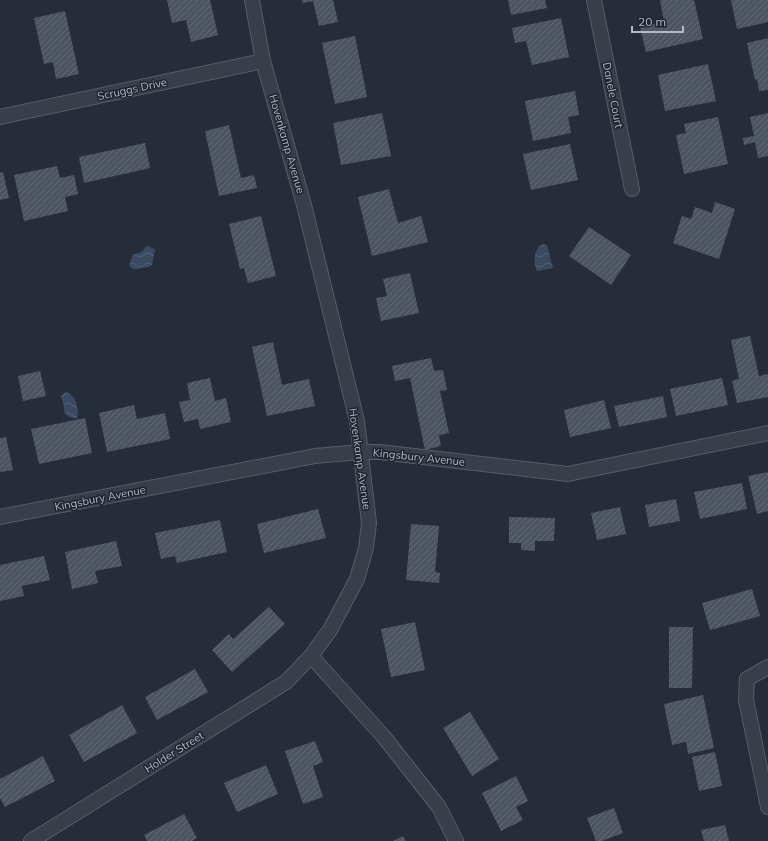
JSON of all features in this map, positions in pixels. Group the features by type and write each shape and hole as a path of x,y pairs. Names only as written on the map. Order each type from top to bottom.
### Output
{"street":[{"name":"Hovenkamp Avenue","path":"252,0 263,62 304,205 357,421 369,523 366,548 357,579 330,630 311,656"},
{"name":"Danele Court","path":"594,0 632,190"},
{"name":"Scruggs Drive","path":"0,117 263,62"},
{"name":"Kingsbury Avenue","path":"0,517 315,456 380,452 568,474 768,433"},
{"name":"Holder Street","path":"31,841 286,682 311,656"},
{"path":"311,656 389,743 439,807 456,841"},
{"path":"768,667 747,679 746,700 768,807"}],"water":[{"path":"543,244 547,245 553,268 537,271 535,256 537,249"},
{"path":"146,246 155,250 152,265 149,267 132,269 129,266 133,254 141,252"},
{"path":"65,392 72,395 76,402 78,410 77,418 70,417 64,412 64,405 61,396"}],"building":[{"path":"167,0 210,0 218,35 191,42 186,20 172,23"},
{"path":"302,0 333,0 338,22 319,26 313,1 303,3"},
{"path":"508,0 545,0 547,8 511,15"},
{"path":"660,0 694,0 703,39 646,52 640,27 664,22"},
{"path":"731,0 768,0 768,22 737,29"},
{"path":"65,11 79,74 56,79 53,62 44,64 34,18"},
{"path":"561,18 569,57 532,65 526,41 515,43 512,28"},
{"path":"355,36 367,97 335,104 322,43"},
{"path":"768,38 768,90 759,91 757,79 755,80 747,43"},
{"path":"708,64 716,101 665,111 658,75"},
{"path":"575,91 579,115 568,117 571,133 533,141 525,101"},
{"path":"382,113 391,156 341,165 333,123"},
{"path":"768,113 768,156 758,158 755,142 744,145 743,138 754,136 750,117"},
{"path":"718,117 728,164 684,174 676,135 686,133 684,124"},
{"path":"229,125 241,178 254,175 257,188 219,196 205,131"},
{"path":"145,143 150,168 84,183 79,157"},
{"path":"570,144 578,180 531,190 523,154"},
{"path":"57,166 60,178 74,175 78,194 65,197 68,211 24,221 14,175"},
{"path":"3,172 9,198 0,200 0,173"},
{"path":"389,189 398,223 421,216 428,242 372,256 358,197"},
{"path":"715,202 735,209 719,259 673,243 682,216 691,219 695,207 712,213"},
{"path":"261,216 276,276 248,283 244,268 240,269 229,224"},
{"path":"589,227 631,255 611,285 569,256"},
{"path":"410,273 419,313 381,321 376,298 387,296 383,279"},
{"path":"750,336 759,376 768,374 768,397 737,403 732,381 739,379 731,340"},
{"path":"273,342 282,385 309,379 315,406 267,416 252,347"},
{"path":"431,358 434,371 443,370 447,390 440,391 449,433 439,435 441,446 425,450 410,378 395,381 392,366"},
{"path":"40,371 46,396 23,401 18,376"},
{"path":"210,378 215,401 226,398 231,422 200,429 198,419 184,422 179,402 190,400 187,383"},
{"path":"722,378 728,405 676,416 670,389"},
{"path":"663,396 667,417 619,427 614,406"},
{"path":"604,400 611,428 570,437 564,410"},
{"path":"134,405 137,419 165,413 170,439 107,452 99,413"},
{"path":"85,418 92,453 39,464 31,429"},
{"path":"6,437 13,470 0,472 0,438"},
{"path":"768,472 768,511 757,514 748,476"},
{"path":"742,483 747,509 700,519 694,492"},
{"path":"676,499 680,521 649,527 645,505"},
{"path":"620,507 626,534 597,540 591,513"},
{"path":"318,509 326,538 264,553 257,524"},
{"path":"509,517 555,518 554,541 535,541 535,551 521,550 521,543 509,543"},
{"path":"220,520 227,552 177,563 175,556 161,559 155,533"},
{"path":"411,524 439,526 435,572 440,573 439,583 406,580"},
{"path":"116,541 122,566 95,571 98,583 72,589 65,552"},
{"path":"44,556 50,580 22,586 24,596 0,601 0,565"},
{"path":"752,589 760,616 710,630 702,603"},
{"path":"269,607 285,624 232,672 212,650 229,634 233,639"},
{"path":"415,622 425,670 391,677 381,629"},
{"path":"669,627 693,627 692,688 669,688"},
{"path":"195,669 208,692 157,720 145,697"},
{"path":"703,695 714,748 688,754 686,742 672,745 664,704"},
{"path":"122,705 137,733 84,762 69,735"},
{"path":"470,712 499,759 472,776 443,728"},
{"path":"315,741 323,762 313,766 323,797 303,804 285,751"},
{"path":"715,752 722,786 699,791 692,757"},
{"path":"43,756 55,781 5,807 0,798 0,779"},
{"path":"266,765 278,794 237,812 224,783"},
{"path":"516,776 528,801 516,807 523,820 501,831 482,793"},
{"path":"614,808 623,833 602,841 596,841 587,818"},
{"path":"184,814 197,838 192,841 147,841 144,835"},
{"path":"725,825 729,841 704,841 701,830"},
{"path":"403,836 406,841 393,841"}]}
